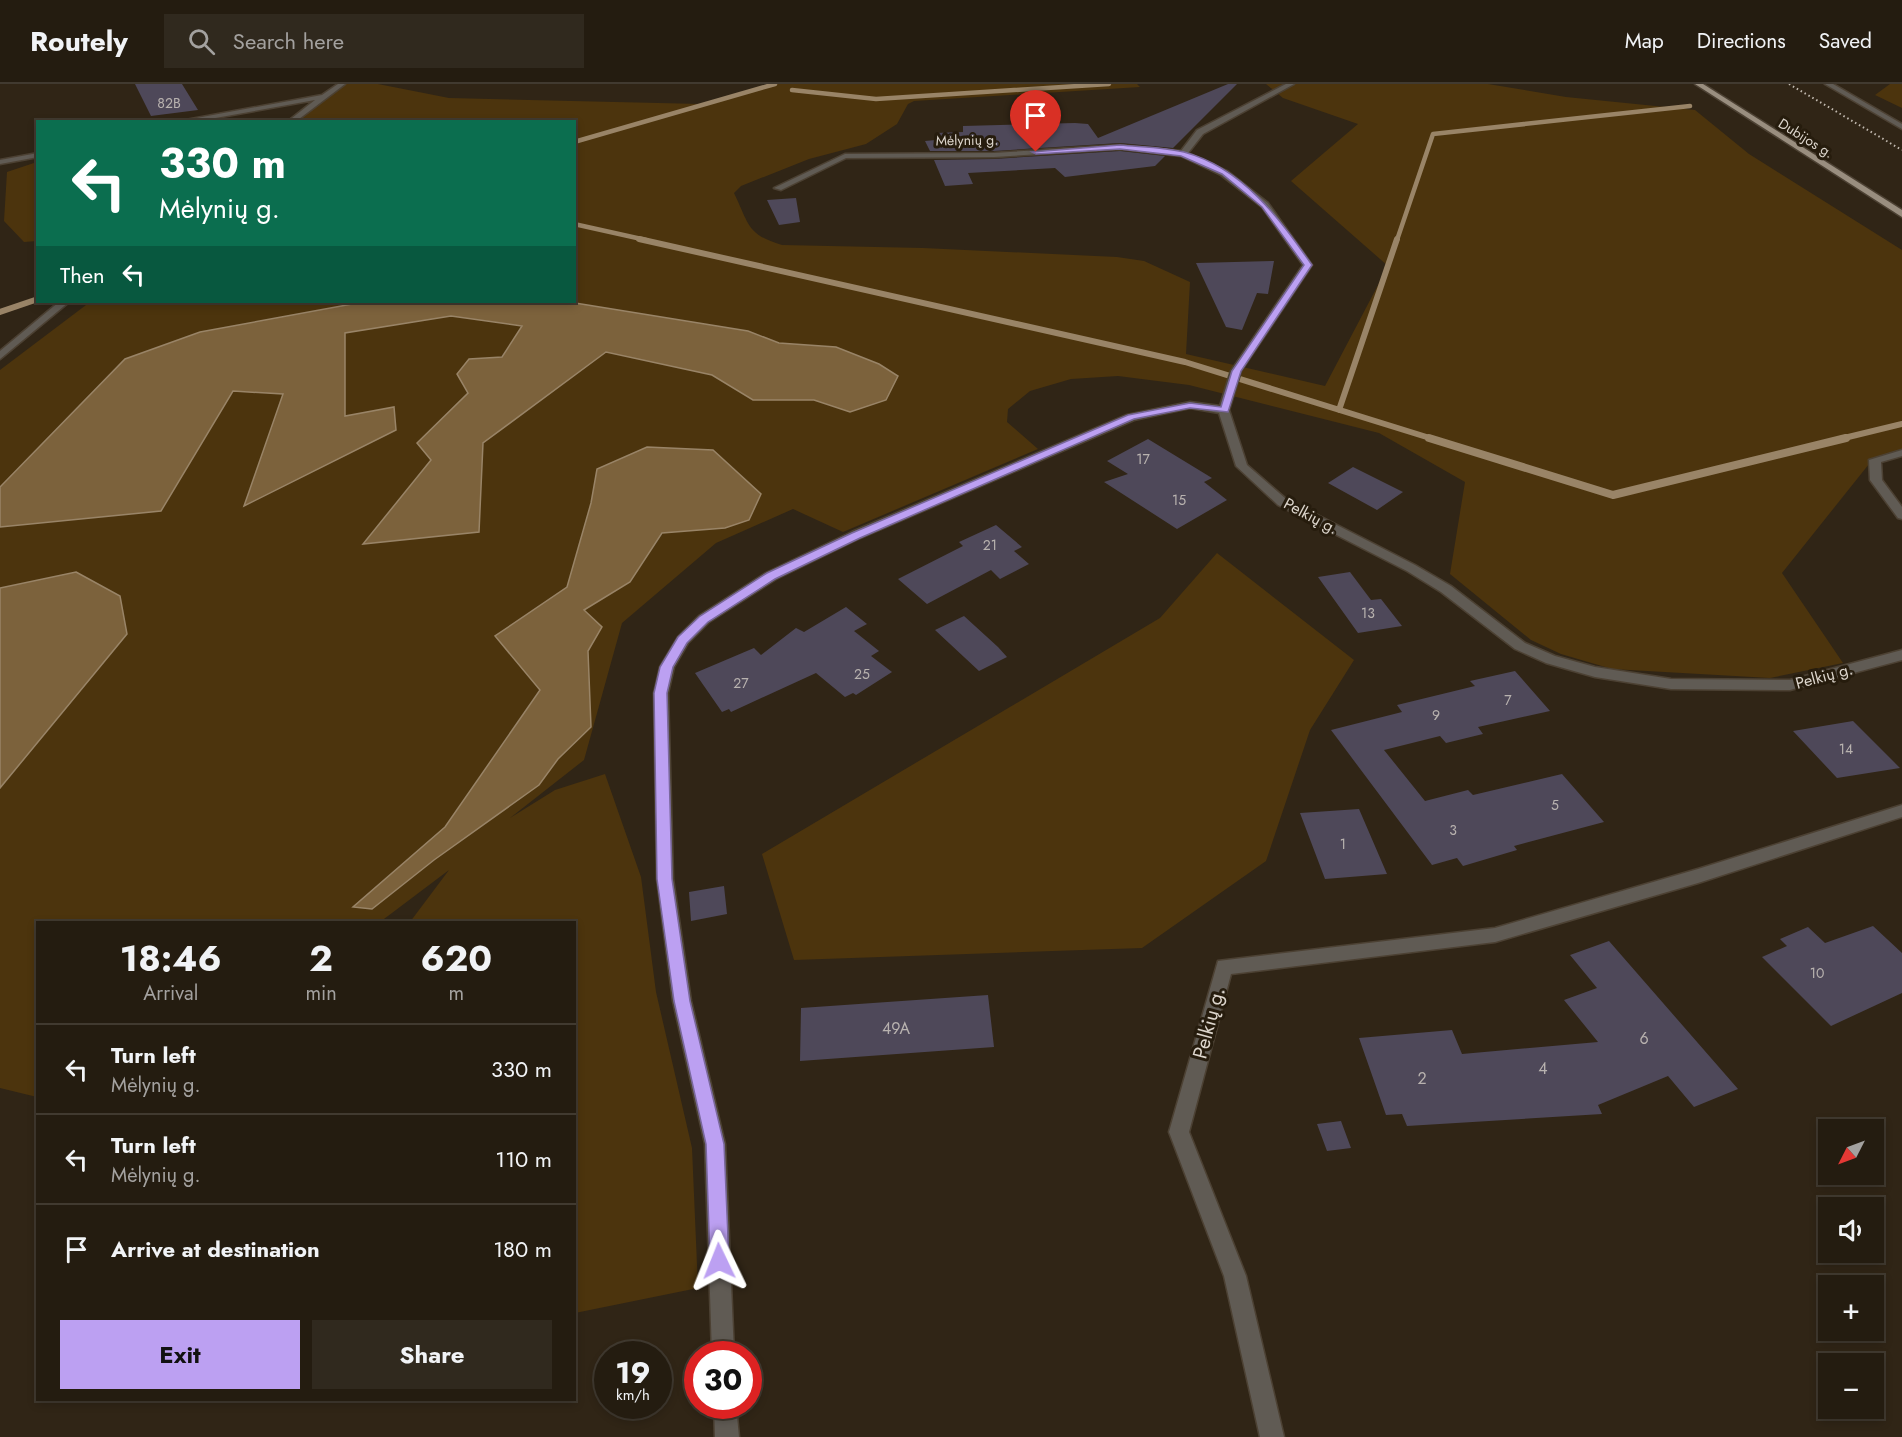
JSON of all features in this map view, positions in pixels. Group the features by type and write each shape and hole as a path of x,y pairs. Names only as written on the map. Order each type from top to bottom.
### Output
{"main road":[{"name":"Dubijos g.","path":"1698,84 1902,214"}],"street":[{"path":"293,120 342,84"},
{"path":"1183,154 1200,132 1291,84"},
{"path":"1828,84 1902,128"},
{"path":"190,120 322,97"},
{"name":"Mėlynių g.","path":"778,188 845,156 994,155 1120,147 1183,154 1224,173 1265,205 1308,265 1236,371 1224,410"},
{"path":"0,162 36,155"},
{"path":"0,356 63,303"},
{"path":"723,1341 715,1144 682,1001 665,879 661,693 666,667 683,640 704,619 730,600 771,576 856,535 1131,417 1190,405 1224,410"},
{"name":"Pelkių g.","path":"1224,410 1242,466 1282,502 1411,568 1446,589 1520,646 1551,660 1595,672 1671,684 1790,686 1902,655"},
{"path":"1902,453 1875,460 1876,480 1902,515"},
{"name":"Pelkių g.","path":"1272,1437 1236,1276 1179,1132 1224,967 1495,935 1698,876 1902,811"},
{"path":"726,1419 727,1437"}],"shaded area":[{"path":"342,84 378,84 449,98 701,104 772,84 1137,84 1140,87 914,101 908,104 897,124 866,144 809,159 741,186 734,193 750,227 762,237 782,245 923,248 1117,257 1144,261 1190,282 1186,354 1325,386 1388,266 1291,181 1358,124 1283,98 1266,84 1488,84 1566,97 1695,110 1749,154 1902,250 1902,452 1873,459 1782,573 1843,663 1770,678 1612,669 1561,654 1531,640 1450,574 1465,482 1379,433 1189,385 1118,376 1071,379 1030,391 1008,409 1007,422 1038,449 843,532 793,509 716,543 622,623 584,760 510,818 555,790 605,774 641,877 656,992 692,1148 698,1288 576,1313 576,921 411,921 449,870 381,921 36,921 36,1097 0,1088 0,788 127,634 76,572 0,588 0,527 161,511 233,391 284,394 244,505 345,416 345,333 451,316 523,326 501,357 470,359 468,393 417,443 431,460 364,544 479,532 483,443 606,351 712,375 753,400 814,400 850,412 836,347 779,343 748,331 575,303 576,120 293,120","holes":["597,469 725,528 663,533 630,582 584,610 602,627 588,651 590,727 558,759 539,785 434,860 372,909 354,906 445,827 540,689 496,636 567,587 591,503"]},
{"path":"1890,84 1902,84 1902,108 1875,95"},
{"path":"36,162 36,241 24,242 4,221 7,172"},
{"path":"89,303 358,303 200,332 125,359 0,487 0,370"},
{"path":"358,303 575,303 748,331 779,343 836,347 879,364 898,376 886,400 850,412 814,400 753,400 712,375 606,352 483,443 479,532 363,544 431,460 417,443 468,393 457,374 469,359 502,357 522,326 451,316 345,333 345,416 394,407 396,430 244,506 283,394 233,391 161,511 0,527 0,487 125,359 200,332"},
{"path":"647,447 713,450 761,494 749,520 725,528 662,533 630,582 584,610 602,627 588,651 591,727 558,759 539,785 434,860 372,909 353,907 445,827 540,690 495,636 567,587 591,503 597,469"},
{"path":"1217,553 1354,660 1310,730 1266,861 1142,948 794,960 762,854 1160,618"},
{"path":"76,572 120,596 127,634 0,788 0,588"}],"building":[{"path":"135,84 182,84 198,110 151,116"},
{"path":"1228,84 1237,84 1173,148 1120,143 994,151 930,151 925,141 936,140 935,133 963,132 963,126 1075,123 1088,124 1098,138"},
{"path":"1120,151 1165,156 1155,166 1065,177 1055,168 968,173 973,184 945,186 934,160 994,159"},
{"path":"796,198 800,222 779,225 767,200"},
{"path":"1274,261 1268,294 1257,293 1242,330 1226,327 1196,263"},
{"path":"1148,439 1212,478 1204,482 1227,500 1177,529 1104,482 1128,474 1107,461"},
{"path":"1353,467 1403,492 1377,510 1328,483"},
{"path":"996,525 1022,547 1014,551 1029,564 1000,579 991,570 927,604 898,579 963,546 959,542"},
{"path":"1350,572 1371,600 1381,599 1402,626 1358,633 1318,577"},
{"path":"846,607 867,624 854,631 879,651 871,656 892,672 856,695 853,693 845,697 816,673 731,712 729,709 722,712 695,673 754,648 761,655 796,628 804,632"},
{"path":"964,616 1007,657 979,671 935,630"},
{"path":"1515,671 1550,711 1478,727 1483,734 1446,743 1440,736 1384,750 1425,801 1468,790 1473,795 1562,774 1604,822 1514,846 1517,850 1463,866 1457,858 1432,865 1331,730 1402,712 1397,705 1475,686 1470,681"},
{"path":"1853,721 1900,768 1837,778 1793,731"},
{"path":"1359,809 1387,874 1325,879 1300,813"},
{"path":"724,886 727,914 691,921 689,892"},
{"path":"1873,926 1902,953 1902,993 1831,1026 1762,957 1787,946 1780,939 1808,927 1825,943"},
{"path":"1609,941 1738,1089 1694,1107 1668,1076 1598,1105 1602,1114 1407,1126 1402,1114 1386,1115 1359,1038 1452,1030 1462,1054 1598,1042 1564,1000 1597,988 1570,955"},
{"path":"988,995 994,1047 800,1061 801,1008"},
{"path":"1341,1121 1351,1148 1327,1151 1317,1124"}],"waterway":[{"path":"576,141 775,84"},
{"path":"792,90 876,99 1109,84"},
{"path":"1397,240 1433,134 1690,106"},
{"path":"576,224 646,240"},
{"path":"639,239 1185,362 1339,410"},
{"path":"1339,410 1397,239"},
{"path":"0,312 36,300"},
{"path":"1339,410 1433,439"},
{"path":"1840,439 1902,424"},
{"path":"1429,438 1613,495 1846,438"}],"railway":[{"path":"1789,84 1902,150"}],"route":[{"path":"719,1261 715,1144 682,1001 665,879 661,693 666,667 683,640 704,619 730,600 771,576 856,535 1131,417 1190,405 1224,410 1236,371 1308,265 1265,205 1224,173 1183,154 1120,147 1036,152"}]}
